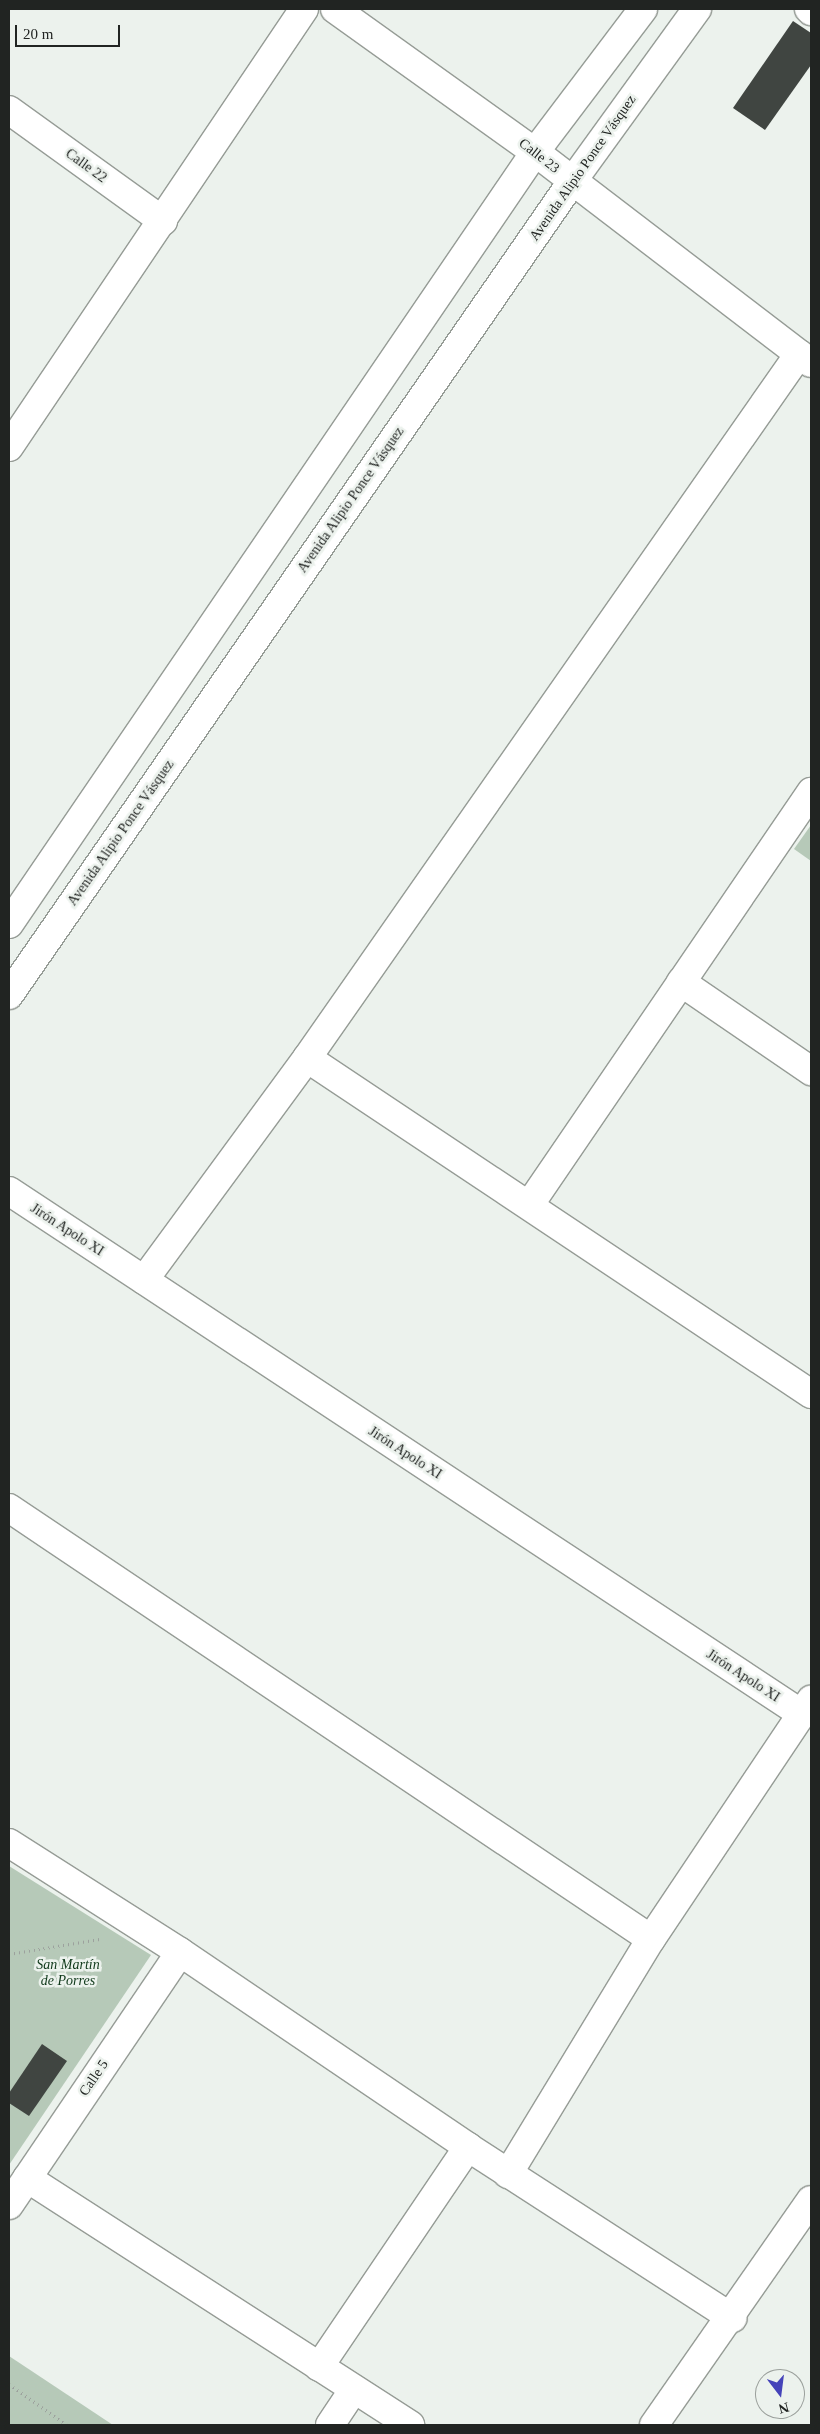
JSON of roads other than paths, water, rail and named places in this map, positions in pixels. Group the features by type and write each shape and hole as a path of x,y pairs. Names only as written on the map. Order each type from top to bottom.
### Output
{"street":[{"path":"9,446 163,221 304,9"},
{"name":"Calle 23","path":"335,9 535,152 571,183 805,358"},
{"path":"9,924 535,152 643,9"},
{"name":"Avenida Alipio Ponce Vásquez","path":"9,995 571,183 697,9"},
{"name":"Calle 22","path":"9,110 163,221"},
{"path":"144,1280 306,1058 805,358"},
{"path":"530,1204 811,792"},
{"path":"681,982 811,1072"},
{"path":"306,1058 530,1204 811,1394"},
{"name":"Jirón Apolo XI","path":"9,1191 806,1707"},
{"path":"9,1508 651,1939"},
{"path":"508,2174 651,1939 806,1707"},
{"path":"9,1843 180,1952 468,2148 732,2318"},
{"name":"Calle 5","path":"9,2205 180,1952"},
{"path":"319,2367 468,2148"},
{"path":"27,2178 410,2425"},
{"path":"654,2425 732,2318 811,2200"},
{"path":"330,2425 354,2389"}],"park label":[{"name":"San Martín de Porres","path":"68,1974"}]}
